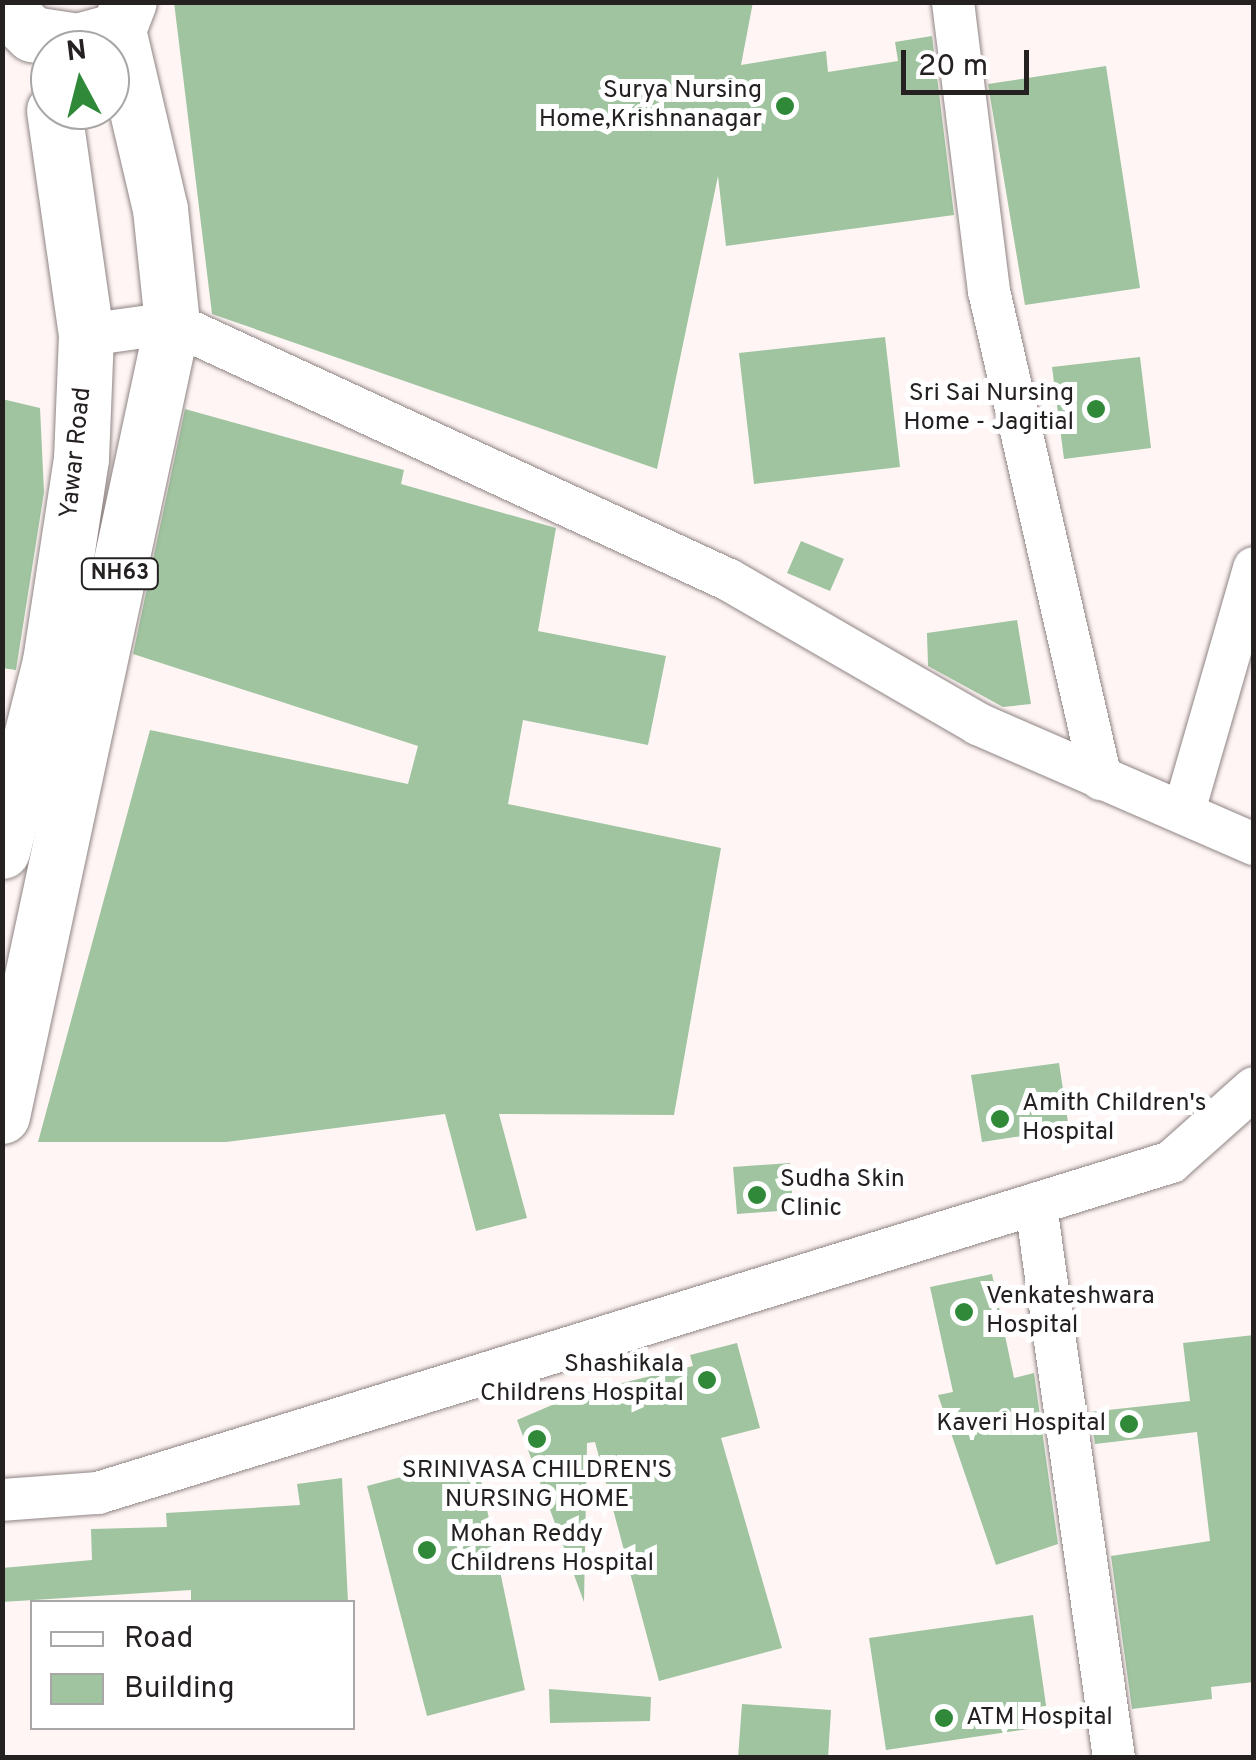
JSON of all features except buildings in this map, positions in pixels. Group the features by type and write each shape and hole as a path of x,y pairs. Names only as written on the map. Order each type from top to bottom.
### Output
{"highway":[{"name":"NH63","path":"2,1116 172,323 160,208 123,16 23,29"},
{"name":"Yawar Road","path":"2,850 50,661 81,459 86,334 57,130"}],"street":[{"path":"952,2 988,292 1101,778"},
{"path":"86,334 172,323 729,580 978,724 1254,844"},
{"path":"1184,811 1250,595"},
{"path":"2,1500 98,1493 1170,1162 1254,1088"},
{"path":"1036,1206 1114,1758"}],"place":[{"name":"Surya Nursing Home,Krishnanagar","path":"785,106"},
{"name":"Sri Sai Nursing Home - Jagitial","path":"1096,409"},
{"name":"Amith Children's Hospital","path":"1000,1119"},
{"name":"Sudha Skin Clinic","path":"757,1195"},
{"name":"Venkateshwara Hospital","path":"964,1312"},
{"name":"Shashikala Childrens Hospital","path":"707,1380"},
{"name":"Kaveri Hospital","path":"1129,1424"},
{"name":"SRINIVASA CHILDREN'S NURSING HOME","path":"537,1439"},
{"name":"Mohan Reddy Childrens Hospital","path":"427,1550"},
{"name":"ATM Hospital","path":"944,1718"}]}
